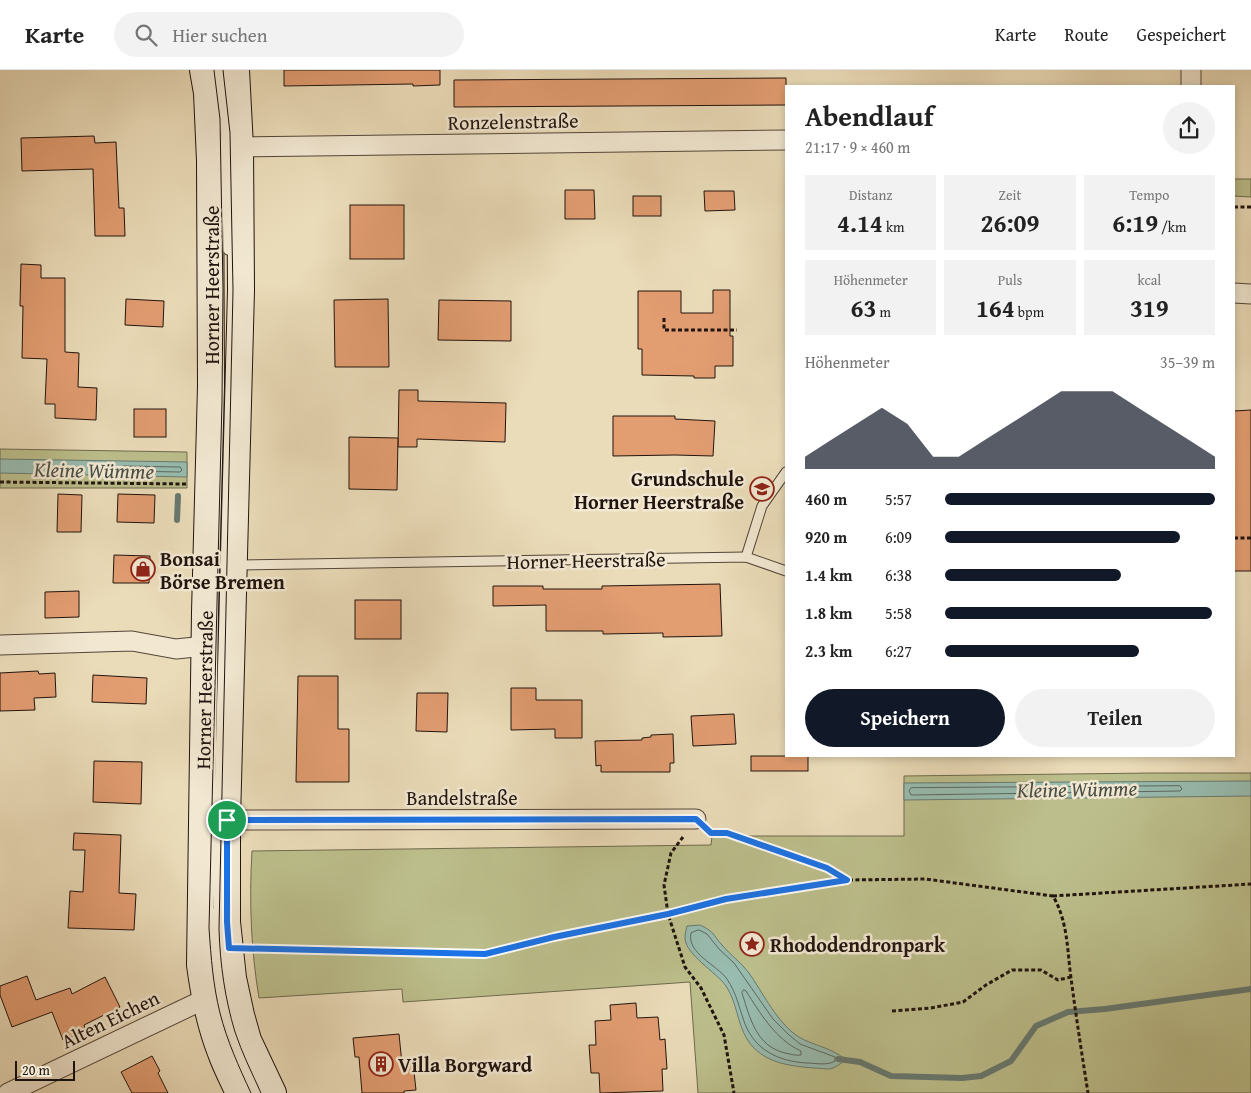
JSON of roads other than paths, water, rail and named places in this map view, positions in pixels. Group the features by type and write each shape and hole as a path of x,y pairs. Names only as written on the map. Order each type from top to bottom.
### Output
{"main road":[{"name":"Horner Heerstraße","path":"203,70 207,93 210,161 211,386 199,933 200,965 205,999 221,1054 239,1093"},
{"name":"Horner Heerstraße","path":"236,70 240,147 240,300 227,820 227,922 233,978 248,1040 272,1093"}],"street":[{"path":"1191,70 1191,85"},
{"name":"Ronzelenstraße","path":"240,147 785,140"},
{"path":"1235,293 1251,294"},
{"path":"0,645 132,641 176,649 205,646"},
{"name":"Bandelstraße","path":"227,820 691,826"},
{"name":"Alten Eichen","path":"8,1093 205,999"}],"lane":[{"path":"219,70 226,134 228,261"},
{"path":"746,557 762,506 785,473"},
{"name":"Horner Heerstraße","path":"234,565 746,557 785,572"},
{"path":"214,902 215,957 225,1012 235,1045 256,1093"}],"water":[{"name":"Kleine Wümme","path":"0,459 187,462 187,477 0,473"},
{"name":"Kleine Wümme","path":"1251,781 1251,796 904,800 904,783"},
{"path":"700,925 711,932 725,949 746,969 774,1011 792,1032 798,1037 833,1051 846,1060 829,1069 795,1066 768,1058 753,1047 741,1026 730,992 695,957 686,944 687,926"}],"waterway":[{"path":"177,520 178,496"},
{"path":"838,1059 860,1062 891,1076 962,1078 981,1076 1011,1061 1036,1026 1068,1012 1105,1009 1251,989"}],"tram line":[{"path":"214,70 220,119 223,289 209,928 214,981 220,1013 230,1044 251,1093"},
{"path":"223,70 230,133 233,290 219,929 224,981 231,1020 261,1093"}],"place":[{"name":"Grundschule Horner Heerstraße","path":"762,489"},
{"name":"Bonsai Börse Bremen","path":"143,569"},
{"name":"Rhododendronpark","path":"752,944"},
{"name":"Villa Borgward","path":"381,1064"}]}
